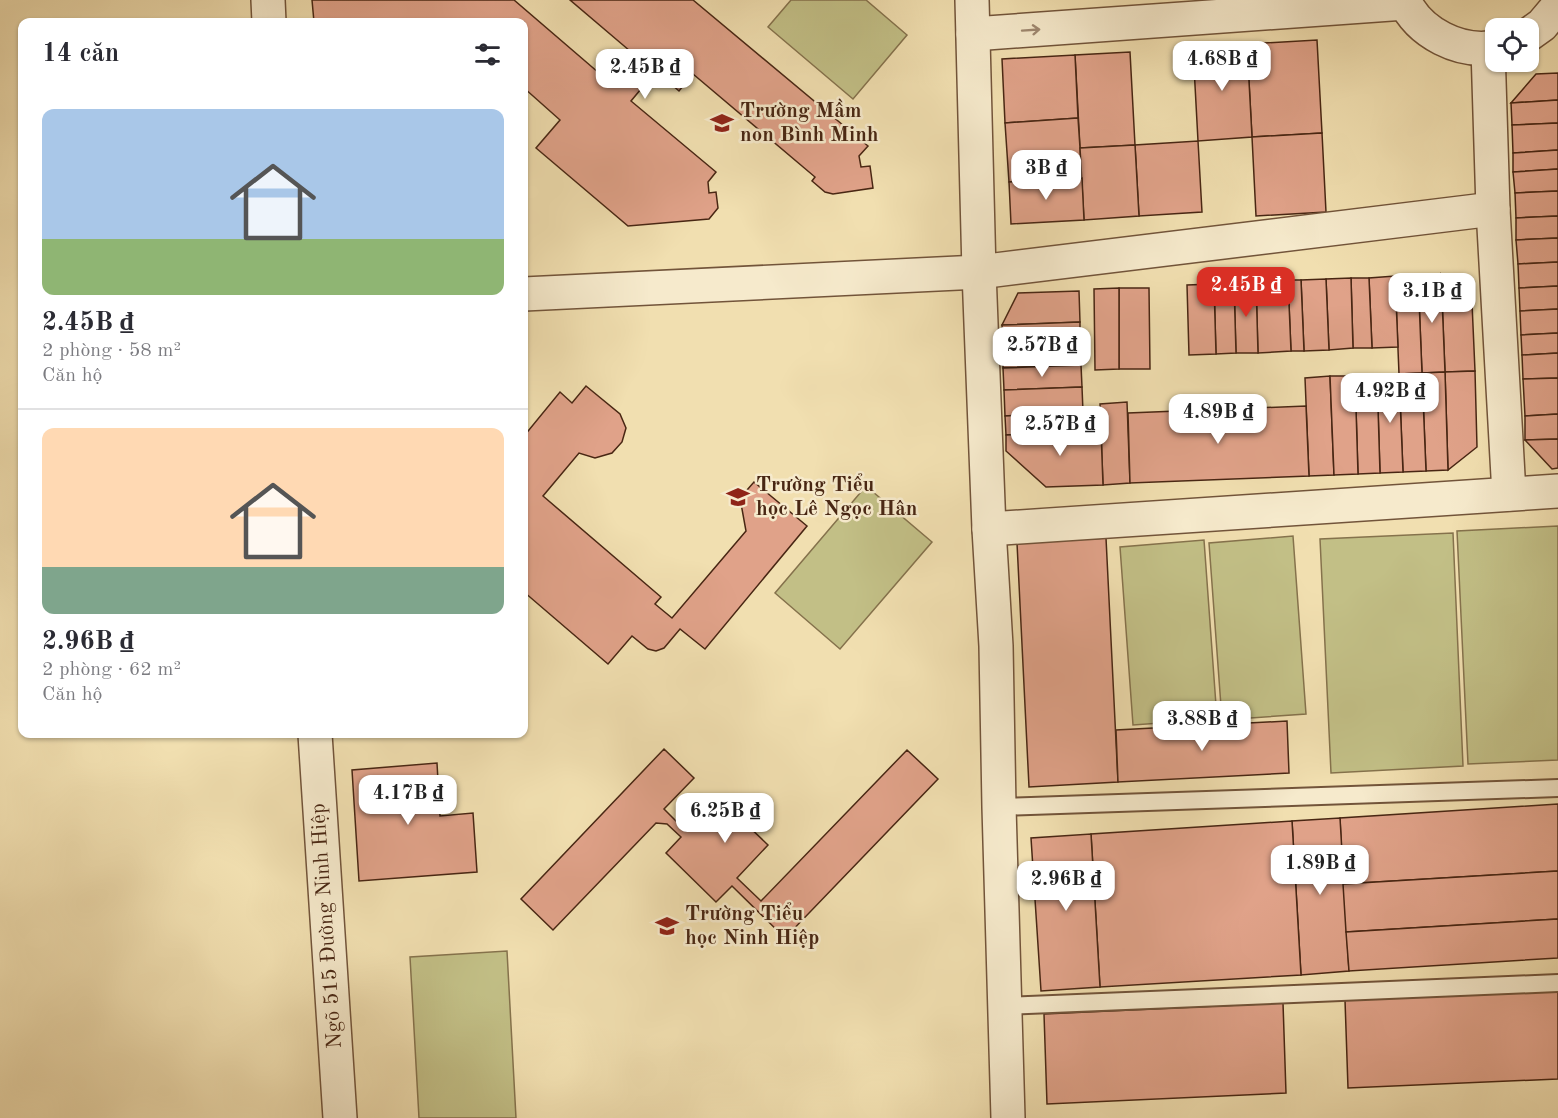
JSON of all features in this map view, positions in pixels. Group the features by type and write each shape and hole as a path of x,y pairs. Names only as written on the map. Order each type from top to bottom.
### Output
{"street":[{"path":"268,0 269,18"},
{"path":"972,0 979,272 996,646 1008,1118"},
{"path":"973,34 1404,2 1417,20 1432,33 1458,45 1485,48"},
{"path":"1539,28 1558,6"},
{"path":"1492,72 1493,209 1509,494"},
{"path":"528,294 979,272 1493,209"},
{"path":"989,529 1558,491"},
{"name":"Ngõ 515 Đường Ninh Hiệp","path":"315,738 339,1118"}],"lane":[{"path":"999,807 1558,788"},
{"path":"1005,1006 1558,983"}],"shaded area":[{"path":"791,0 866,0 907,35 853,99 768,27"},
{"path":"866,486 932,542 840,649 775,593"},
{"path":"1558,526 1558,760 1468,764 1457,531"},
{"path":"1453,533 1463,766 1331,773 1320,539"},
{"path":"1293,536 1306,714 1222,720 1209,543"},
{"path":"1204,540 1217,719 1133,725 1120,547"},
{"path":"507,951 516,1118 419,1118 410,957"}],"building":[{"path":"312,0 514,0 606,79 630,51 570,0 693,0 868,146 859,156 861,167 870,166 873,188 833,194 825,192 812,181 815,177 693,74 679,91 656,71 631,101 716,172 708,182 709,193 716,192 718,208 709,219 628,226 536,148 560,120 528,92 528,18 314,18"},
{"path":"1317,40 1322,133 1252,137 1247,44"},
{"path":"1247,44 1252,137 1198,141 1193,48"},
{"path":"1130,52 1135,145 1080,148 1075,55"},
{"path":"1075,55 1078,118 1005,123 1002,59"},
{"path":"1558,73 1558,100 1511,103 1536,74"},
{"path":"1558,100 1558,123 1512,125 1511,103"},
{"path":"1078,118 1082,178 1009,182 1005,123"},
{"path":"1558,123 1558,150 1513,153 1512,125"},
{"path":"1322,133 1326,212 1256,216 1252,137"},
{"path":"1198,141 1202,212 1139,216 1135,145"},
{"path":"1135,145 1139,216 1084,220 1080,148"},
{"path":"1558,150 1558,169 1513,172 1513,153"},
{"path":"1558,169 1558,191 1515,193 1513,172"},
{"path":"1082,178 1084,220 1011,224 1009,182"},
{"path":"1558,191 1558,216 1516,218 1515,193"},
{"path":"1558,216 1558,238 1516,240 1516,218"},
{"path":"1558,238 1558,262 1518,264 1516,240"},
{"path":"1558,262 1558,286 1519,288 1518,264"},
{"path":"1441,274 1472,303 1475,371 1445,372"},
{"path":"1441,274 1445,372 1422,373 1418,275"},
{"path":"1418,275 1422,373 1399,374 1395,276"},
{"path":"1395,276 1398,347 1372,348 1369,278"},
{"path":"1351,278 1369,278 1372,348 1353,348"},
{"path":"1351,278 1353,348 1329,350 1326,279"},
{"path":"1326,279 1329,350 1304,351 1301,280"},
{"path":"1288,280 1301,280 1304,351 1291,351"},
{"path":"1288,280 1291,351 1258,353 1256,282"},
{"path":"1256,282 1258,353 1236,353 1234,283"},
{"path":"1234,283 1236,353 1216,354 1214,284"},
{"path":"1214,284 1216,354 1189,355 1187,285"},
{"path":"1558,286 1558,309 1520,311 1519,288"},
{"path":"1119,288 1149,288 1150,369 1119,369"},
{"path":"1119,288 1119,369 1095,370 1094,289"},
{"path":"1079,291 1080,322 1002,325 1018,293"},
{"path":"1558,309 1558,333 1521,335 1520,311"},
{"path":"1080,322 1080,343 1003,345 1002,325"},
{"path":"1558,333 1558,353 1522,355 1521,335"},
{"path":"1080,343 1081,365 1003,368 1003,345"},
{"path":"1558,353 1558,378 1523,379 1522,355"},
{"path":"1081,365 1082,387 1004,390 1003,368"},
{"path":"1475,371 1477,447 1448,470 1445,372"},
{"path":"1445,372 1448,470 1426,471 1422,373"},
{"path":"1422,373 1426,471 1403,472 1399,374"},
{"path":"1399,374 1403,472 1380,473 1377,375"},
{"path":"1377,375 1380,473 1358,474 1355,376"},
{"path":"1330,376 1334,475 1309,476 1305,378"},
{"path":"1330,376 1355,376 1358,474 1334,475"},
{"path":"1558,378 1558,414 1525,416 1523,379"},
{"path":"586,386 620,414 626,428 622,442 612,453 595,458 579,453 543,496 661,597 655,604 672,618 746,531 740,498 754,482 807,526 705,649 680,629 664,648 656,651 648,649 632,636 608,664 528,595 528,431 560,392 572,403"},
{"path":"1082,387 1083,412 1005,416 1004,390"},
{"path":"1127,402 1130,483 1103,485 1100,404"},
{"path":"1306,406 1309,476 1130,483 1128,413"},
{"path":"1083,412 1084,432 1006,435 1005,416"},
{"path":"1558,414 1558,439 1525,440 1525,416"},
{"path":"1101,431 1103,485 1046,487 1006,451 1006,435"},
{"path":"1558,439 1558,468 1552,469 1525,440"},
{"path":"1106,538 1118,782 1029,787 1017,543"},
{"path":"1287,721 1289,773 1118,782 1116,730"},
{"path":"664,749 694,778 664,809 686,831 719,798 768,845 737,878 761,901 907,750 938,779 785,938 732,886 716,902 666,853 681,837 667,824 656,823 553,930 521,899"},
{"path":"437,763 440,816 473,813 477,872 359,881 352,770"},
{"path":"1558,804 1558,871 1343,884 1340,818"},
{"path":"1340,818 1349,971 1301,975 1292,821"},
{"path":"1292,821 1301,975 1100,987 1091,834"},
{"path":"1091,834 1100,987 1041,991 1031,838"},
{"path":"1558,871 1558,919 1346,932 1343,884"},
{"path":"1558,919 1558,958 1349,971 1346,932"},
{"path":"1558,990 1558,1079 1348,1088 1345,1000"},
{"path":"1283,1003 1286,1093 1047,1104 1044,1014"}],"place":[{"name":"Trường Mầm non Bình Minh","path":"722,123"},
{"name":"Trường Tiểu học Lê Ngọc Hân","path":"738,497"},
{"name":"Trường Tiểu học Ninh Hiệp","path":"667,926"}]}
